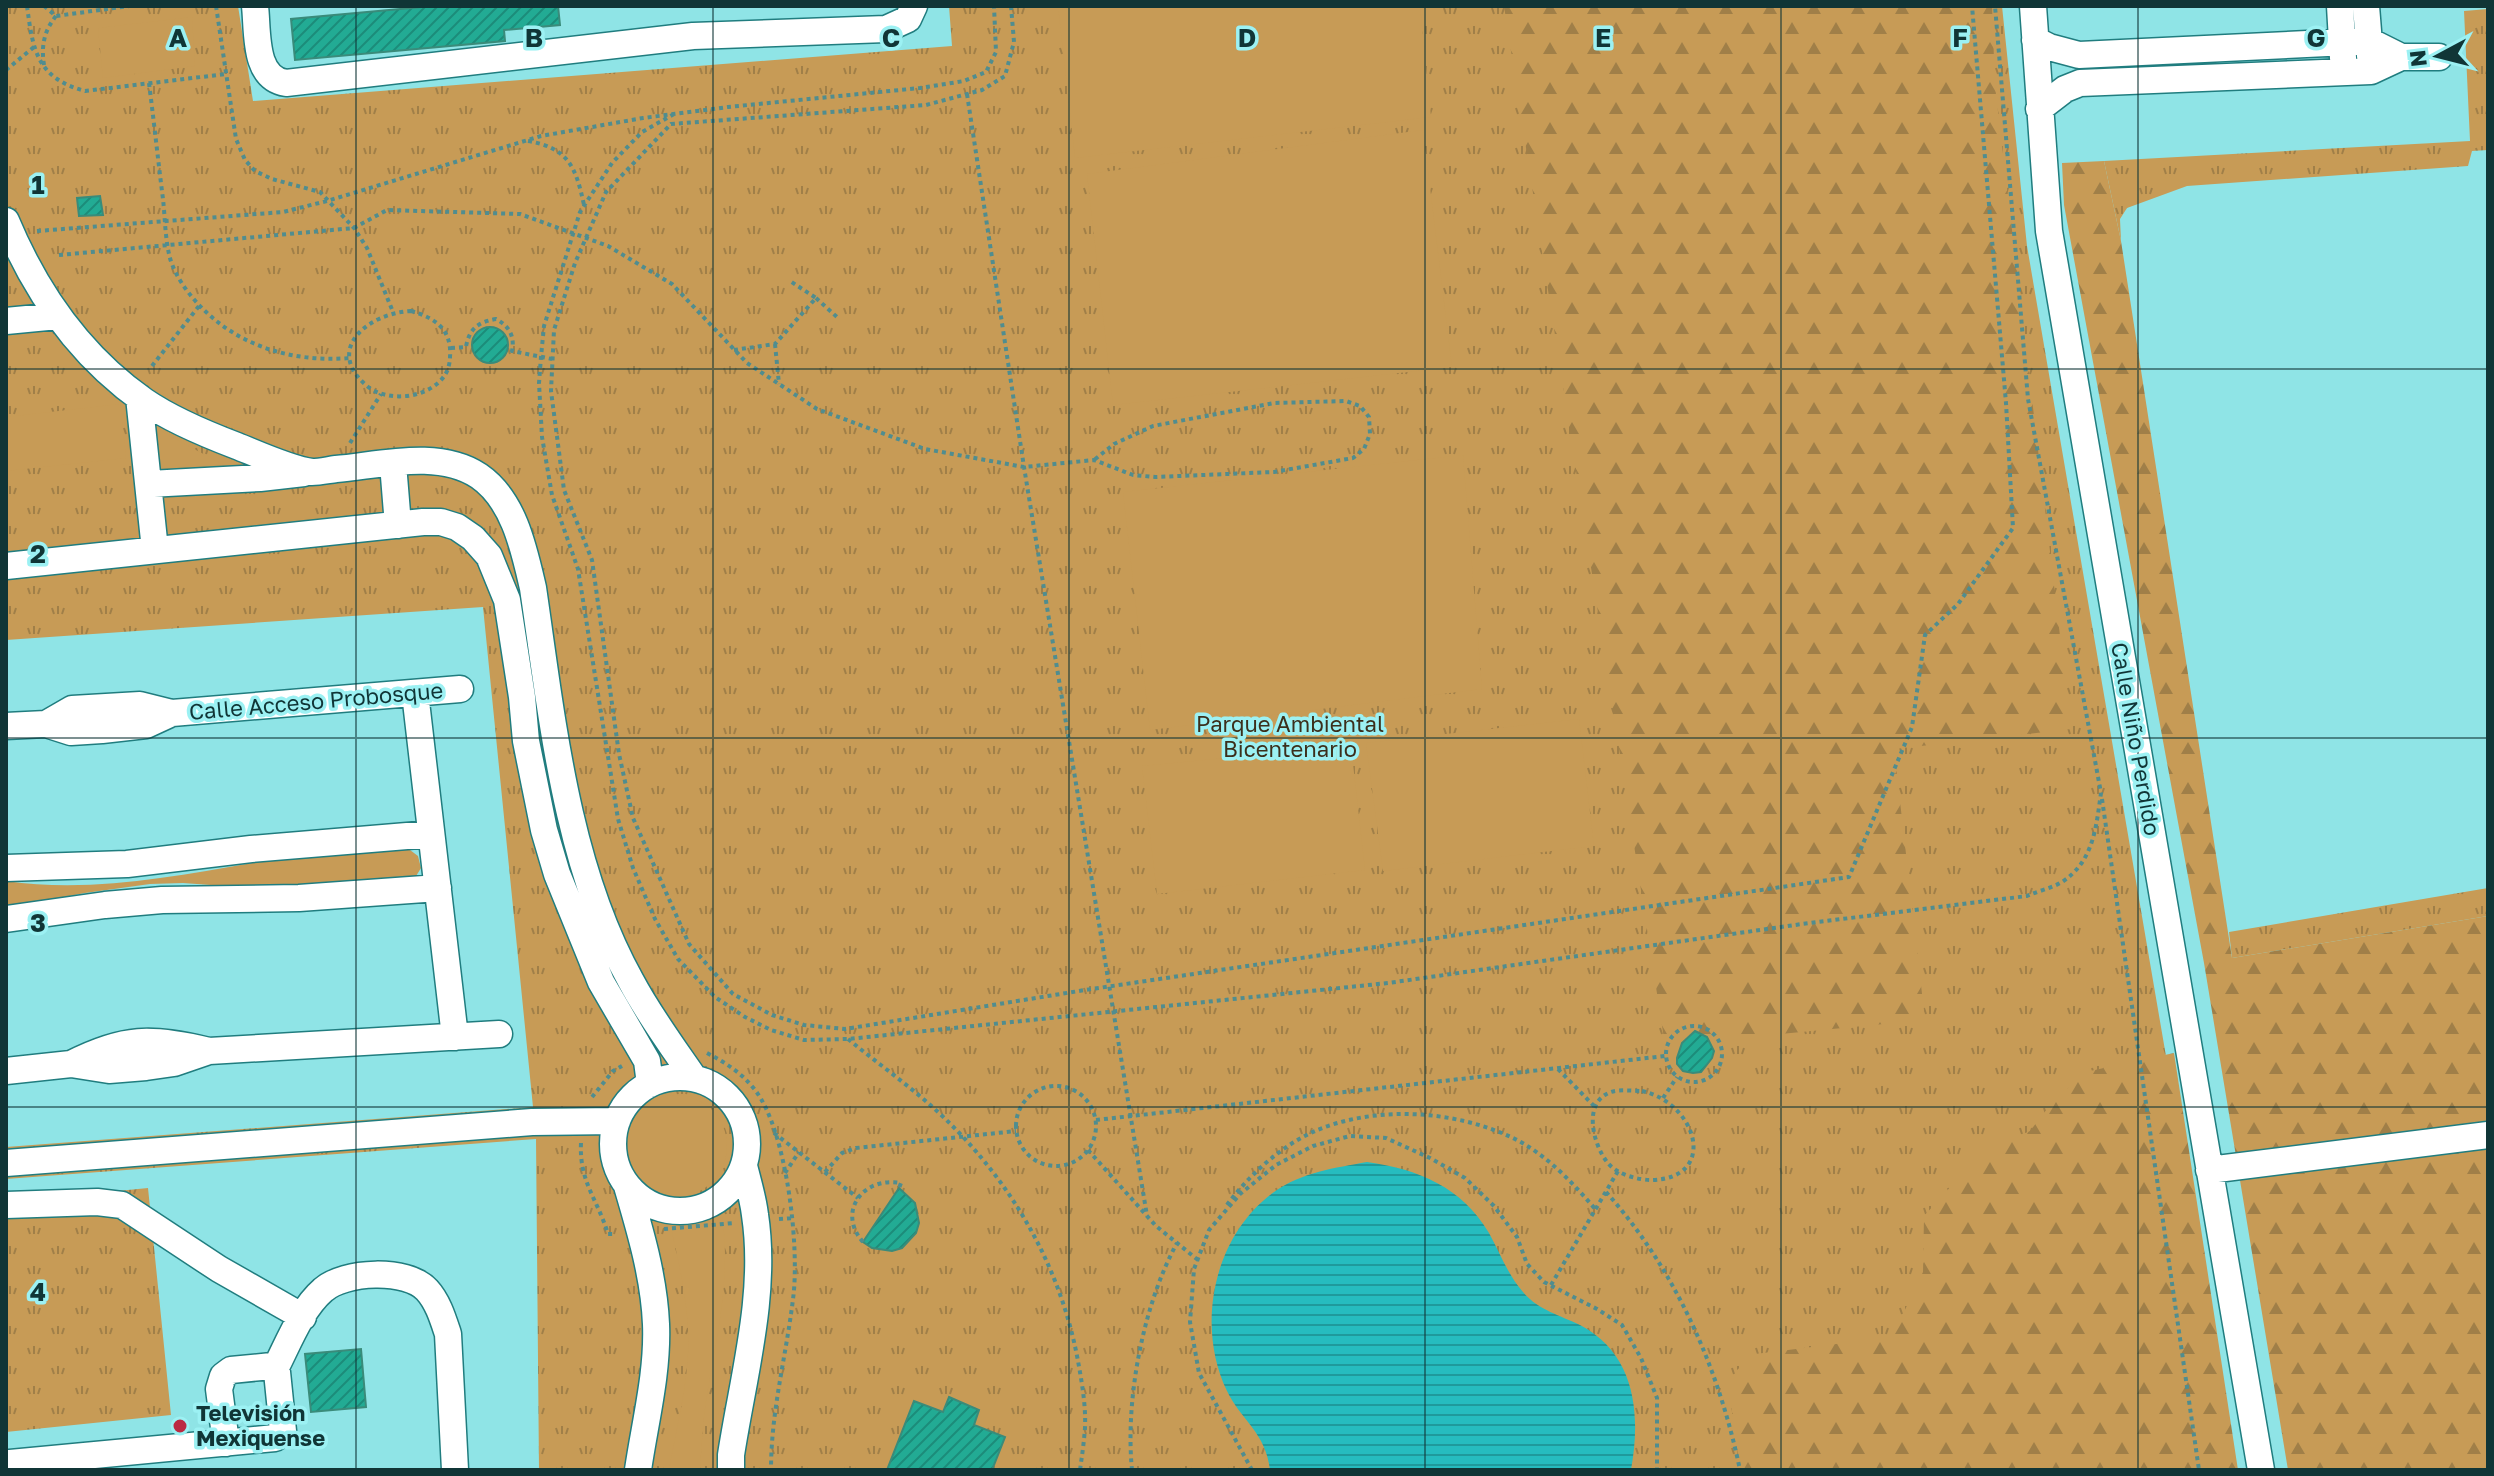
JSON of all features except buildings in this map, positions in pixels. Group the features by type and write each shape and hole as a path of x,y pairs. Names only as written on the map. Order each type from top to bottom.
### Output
{"street":[{"path":"255,6 262,63 268,75 286,83 693,36 886,29 908,19 914,6"},
{"name":"Calle Niño Perdido","path":"2033,6 2049,231 2261,1470"},
{"path":"2340,6 2344,72"},
{"path":"2366,6 2371,71"},
{"path":"2035,40 2079,55 2369,41 2401,57"},
{"path":"2106,54 2109,82"},
{"path":"2039,109 2065,89 2080,83 2371,71 2401,57 2439,57"},
{"path":"8,227 22,259 58,316 86,352 139,397 217,438 322,471"},
{"path":"6,321 58,316"},
{"path":"139,397 155,550"},
{"path":"149,484 260,478 421,461 461,467 480,477 494,491 508,510 519,534 533,588 557,747 576,837 597,902 630,980 694,1078"},
{"path":"393,464 398,525"},
{"path":"6,566 441,522 457,527 473,538 489,556 507,600 526,741 544,830 557,874 601,982 647,1061 650,1084"},
{"name":"Calle Acceso Probosque","path":"6,726 46,724 71,732 102,730 146,725 172,713 460,689"},
{"path":"415,693 455,1037"},
{"path":"6,868 127,864 251,849 431,834"},
{"path":"6,919 162,900 299,898 438,888"},
{"path":"6,1071 71,1064 109,1070 174,1063 209,1051 499,1034"},
{"path":"627,1186 642,1200 660,1209 681,1212 701,1209 720,1199 735,1184 744,1166 748,1143 743,1121 732,1101 715,1086 694,1078 679,1077 650,1084 636,1093 617,1121 613,1143 616,1165 627,1186 639,1232 653,1289 656,1324 655,1361 638,1470"},
{"path":"6,1163 532,1122 617,1121"},
{"path":"2209,1170 2488,1135"},
{"path":"731,1470 758,1268 756,1221 744,1166"},
{"path":"6,1205 97,1202 122,1205 219,1269 303,1317"},
{"path":"6,1463 281,1435 275,1369 303,1317 322,1291 352,1276 396,1277 425,1287 441,1314 448,1334 455,1470"},
{"path":"226,1443 219,1389 223,1376 231,1370 269,1365 275,1369"}],"path":[{"path":"27,6 34,47 50,75 65,85 85,91 226,74"},
{"path":"44,6 56,16"},
{"path":"44,67 44,39 48,26 56,16 129,6"},
{"path":"216,6 236,139 245,160 255,171 272,179 320,192 354,228 373,261 393,312"},
{"path":"8,227 265,214 327,201 526,141 674,114 964,81 986,72 996,52 994,6"},
{"path":"1011,6 1014,42 1005,76 982,90 926,105 671,124 606,192 575,263 554,330 552,412 564,490 592,560 619,754 633,818 689,944 733,994 772,1015 804,1025 845,1029 1849,877 1912,727 1925,635 1958,604 2013,528 2006,403 1972,6"},
{"path":"1995,6 2028,399 2101,793 2199,1470"},
{"path":"6,70 34,47"},
{"path":"149,83 169,255 183,287 226,330 248,342 301,356 350,358"},
{"path":"967,94 1024,467 1147,1216"},
{"path":"674,114 642,132 612,163 584,205 544,326 539,383 542,437 552,495 578,569 618,819 633,868 655,919 678,959 715,997 771,1030 804,1040 848,1039 1388,983 1802,924 2027,896 2062,882 2086,860 2096,828 2101,793"},
{"path":"526,141 544,144 565,156 575,170 584,205"},
{"path":"59,255 354,228 387,210 520,214 608,246 672,284 747,363 817,409 925,449 1024,467 1094,460 1133,475 1182,478 1274,472 1353,458 1364,449 1370,434 1369,417 1360,406 1346,401 1274,403 1153,426 1114,444 1094,460"},
{"path":"790,281 816,298 838,318"},
{"path":"734,350 775,344 816,298"},
{"path":"152,366 199,306"},
{"path":"411,311 427,316 438,322 448,334 450,363 445,375 432,388 397,397 381,394 356,375 350,358 352,342 360,330 393,312 411,311"},
{"path":"451,348 466,347 468,335 475,326 496,319 505,324 511,333 512,351 552,359"},
{"path":"775,344 779,384"},
{"path":"322,471 381,394"},
{"path":"1687,1026 1706,1029 1719,1042 1722,1060 1714,1075 1697,1083 1677,1077 1667,1065 1665,1056 1671,1037 1687,1026"},
{"path":"848,1039 936,1110 962,1136 989,1165 1016,1202 1040,1244 1073,1335 1083,1388 1085,1426 1080,1470"},
{"path":"673,1048 706,1053 734,1068 757,1092 785,1173 793,1218 794,1297 774,1409 771,1470"},
{"path":"643,1054 613,1071 592,1096 582,1122 580,1160 585,1181 608,1234 793,1218"},
{"path":"1096,1120 1665,1056"},
{"path":"1557,1068 1595,1107"},
{"path":"1663,1098 1677,1077"},
{"path":"1058,1086 1083,1096 1096,1120 1096,1133 1088,1150 1074,1163 1061,1167 1036,1162 1026,1154 1016,1131 1022,1104 1044,1088 1058,1086"},
{"path":"1642,1091 1663,1098 1680,1111 1689,1124 1694,1139 1687,1167 1667,1178 1653,1180 1618,1171 1607,1162 1596,1140 1593,1127 1595,1107 1611,1092 1642,1091"},
{"path":"1252,1470 1199,1373 1190,1322 1194,1269 1209,1230 1243,1183 1279,1153 1315,1131 1359,1119 1397,1114 1473,1124 1514,1138 1548,1160 1596,1210"},
{"path":"825,1172 842,1153 856,1148 1016,1131"},
{"path":"773,1132 858,1198"},
{"path":"1209,1230 1240,1194 1276,1165 1313,1146 1350,1136 1386,1138 1465,1178 1494,1206 1517,1237 1527,1264 1544,1282 1622,1325 1641,1358 1657,1398 1657,1470"},
{"path":"1088,1150 1147,1216 1198,1260"},
{"path":"785,1173 799,1152"},
{"path":"1551,1285 1618,1171"},
{"path":"863,1242 854,1228 852,1217 858,1198 866,1188 877,1183 901,1183 899,1188"},
{"path":"1606,1192 1647,1244 1681,1298 1730,1422 1740,1470"},
{"path":"1132,1470 1132,1411 1142,1344 1150,1307 1165,1265 1177,1243"}],"green space":[{"name":"Parque Ambiental Bicentenario","path":"6,6 238,6 253,101 952,46 949,6 2002,6 2027,246 2237,1470 539,1470 536,1139 6,1179 6,1147 533,1107 483,607 6,640"},
{"path":"1058,6 1420,6 1431,117 1075,158"},
{"path":"1504,6 1992,6 1995,86 2071,729 1894,749 1925,1020 1665,1045"},
{"path":"2488,9 2488,150 2472,151 2468,166 2187,186 2127,208 2120,219 2121,241 2104,161 2470,141 2464,11"},
{"path":"192,17 195,66 103,78 98,28"},
{"path":"1423,130 1452,367 1113,405 1087,174"},
{"path":"2104,161 2121,241 2232,958 2488,916 2488,1470 2288,1470 2204,963 2064,205 2062,163"},
{"path":"120,404 126,458 6,471 6,417"},
{"path":"151,426 226,466 156,473"},
{"path":"1463,455 1482,689 1150,730 1123,492"},
{"path":"1579,719 1594,846 1383,871 1366,743"},
{"path":"1351,746 1365,870 1157,894 1142,766"},
{"path":"410,850 418,856 421,868 413,881 281,890 183,883 150,884 6,908 6,881 68,885 130,882 252,863"},
{"path":"2488,888 2488,916 2232,958 2229,932"},
{"path":"2174,1053 2238,1470 1740,1470 1729,1391 1737,1370 1755,1354 1892,1337 1923,1272 1924,1216 1983,1151 2030,1131 2057,1096 2090,1071"},
{"path":"676,1095 695,1099 712,1110 723,1127 727,1146 723,1165 712,1182 695,1193 676,1197 657,1193 640,1182 629,1165 625,1146 629,1127 640,1110 657,1099"},
{"path":"148,1188 171,1415 6,1432 6,1202"},
{"path":"721,1210 724,1277 705,1409 700,1470 669,1470 683,1399 688,1346 684,1289 670,1224 697,1221"}],"water":[{"path":"1367,1162 1421,1175 1452,1192 1478,1217 1513,1278 1529,1298 1542,1308 1599,1337 1613,1352 1623,1369 1634,1408 1631,1470 1270,1470 1264,1446 1227,1391 1217,1365 1212,1338 1212,1310 1224,1256 1253,1210 1274,1192 1307,1175"}],"place":[{"name":"Televisión Mexiquense","path":"180,1426"}]}
